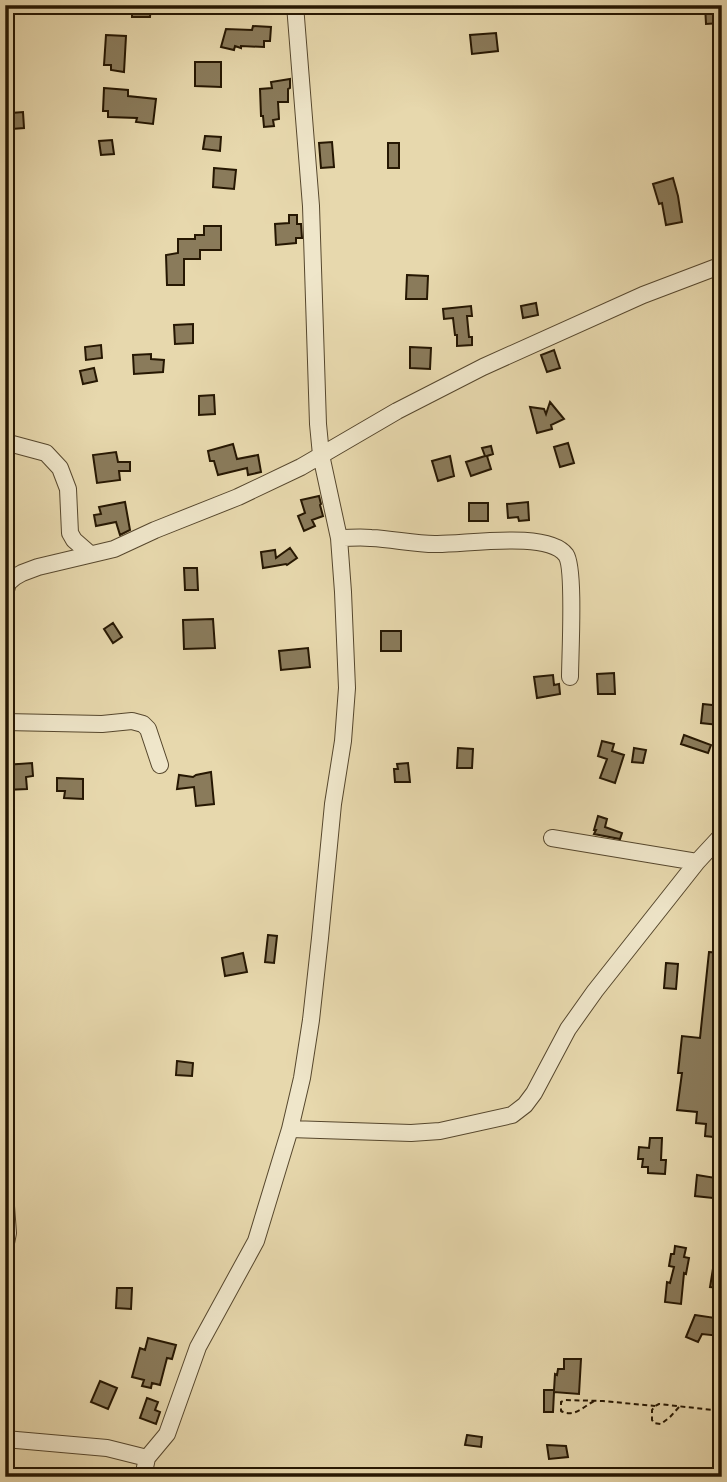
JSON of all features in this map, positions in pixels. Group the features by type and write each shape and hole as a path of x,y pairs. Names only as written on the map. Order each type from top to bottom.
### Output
{"street":[{"path":"143,1477 147,1458 167,1434 198,1347 256,1241 290,1129 302,1079 311,1020 333,804 345,718 346,676 339,538 321,455 318,424 310,193 295,5"},
{"path":"5,594 8,583 22,573 114,549 238,497 301,467 397,411 483,367 643,295 722,265"},
{"path":"5,442 46,453 60,468 68,489 71,533 74,540 90,554"},
{"path":"339,538 372,538 433,544 526,541 559,549 567,557 570,575 570,677"},
{"path":"5,722 102,724 132,721 143,724 148,729 160,765"},
{"path":"290,1129 411,1133 440,1131 512,1115 525,1105 534,1093 568,1029 595,990 697,862 722,835"},
{"path":"552,838 697,862"},
{"path":"5,1194 8,1233 5,1248"},
{"path":"5,1439 107,1448 147,1458"}],"path":[{"path":"594,1401 577,1412 570,1414 561,1411 561,1402 565,1400 594,1401 655,1406 659,1405 722,1411"},
{"path":"655,1406 652,1420 661,1424 680,1407"}],"building":[{"path":"132,5 151,5 150,17 132,17"},
{"path":"705,5 722,5 721,23 706,24"},
{"path":"253,26 271,27 270,41 264,41 264,47 235,46 234,50 221,47 226,29 252,30"},
{"path":"496,33 498,51 472,54 470,35"},
{"path":"106,35 126,36 124,72 111,70 111,65 104,65"},
{"path":"195,62 221,62 221,87 195,86"},
{"path":"290,79 288,102 278,102 279,119 273,120 274,126 264,127 260,89 272,88 271,82"},
{"path":"104,88 128,90 128,96 156,99 153,124 136,122 137,118 108,117 108,111 103,111"},
{"path":"23,112 24,128 12,129 11,113"},
{"path":"205,136 221,137 220,151 203,149"},
{"path":"112,140 114,154 101,155 99,141"},
{"path":"332,142 334,167 321,168 319,143"},
{"path":"388,143 399,143 399,168 388,168"},
{"path":"214,168 236,170 234,189 213,187"},
{"path":"673,178 682,222 666,225 662,203 659,204 653,184"},
{"path":"289,215 297,215 302,238 296,238 296,243 276,245 275,224 289,223"},
{"path":"204,226 221,226 221,250 200,250 200,259 184,259 184,285 167,285 166,255 178,253 178,239 195,239 195,235 204,235"},
{"path":"407,275 428,276 427,299 406,299"},
{"path":"536,303 538,315 523,318 521,306"},
{"path":"471,306 472,316 467,316 472,345 457,346 453,318 444,319 443,309"},
{"path":"193,324 193,343 175,344 174,325"},
{"path":"101,345 102,358 86,360 85,347"},
{"path":"410,347 431,348 430,369 410,368"},
{"path":"554,350 560,368 547,372 541,355"},
{"path":"151,354 151,359 164,360 163,372 134,374 133,355"},
{"path":"94,368 97,381 83,384 80,371"},
{"path":"214,395 215,414 199,415 199,396"},
{"path":"550,402 564,419 551,425 552,429 537,433 530,407 544,409 546,414"},
{"path":"568,443 574,463 560,467 554,447"},
{"path":"233,444 237,459 258,455 261,472 248,475 247,468 218,475 208,451"},
{"path":"491,446 493,454 487,456 491,469 471,476 466,462 485,456 482,448"},
{"path":"116,452 118,462 130,462 130,471 119,471 120,480 97,483 93,455"},
{"path":"450,456 454,476 438,481 432,461"},
{"path":"319,496 323,516 312,520 315,526 304,531 298,516 305,513 301,500"},
{"path":"125,502 130,530 120,535 116,522 96,526 94,515 101,514 99,507"},
{"path":"528,502 529,520 508,518 507,504"},
{"path":"469,503 488,503 488,521 469,521"},
{"path":"290,548 297,558 287,565 263,568 261,552 275,550 276,558"},
{"path":"184,568 197,568 198,590 185,590"},
{"path":"213,619 215,648 184,649 183,620"},
{"path":"113,623 122,637 113,643 104,629"},
{"path":"381,631 401,631 401,651 381,651"},
{"path":"308,648 310,667 281,670 279,651"},
{"path":"614,673 615,694 598,694 597,674"},
{"path":"553,675 554,685 559,684 560,694 537,698 534,677"},
{"path":"703,704 721,706 719,725 701,723"},
{"path":"684,735 711,745 708,753 681,744"},
{"path":"602,741 614,744 612,751 624,755 615,783 600,778 607,759 598,756"},
{"path":"458,748 473,749 472,768 457,768"},
{"path":"634,748 646,750 643,763 632,762"},
{"path":"32,763 33,776 26,777 27,789 5,790 5,765"},
{"path":"408,763 410,782 395,782 394,769 398,769 397,764"},
{"path":"211,772 214,804 196,806 194,787 177,789 179,775 193,777"},
{"path":"57,778 83,779 83,799 64,798 65,791 57,791"},
{"path":"598,816 607,819 605,827 622,833 620,839 594,834"},
{"path":"268,935 277,936 274,963 265,962"},
{"path":"709,952 722,953 722,1138 705,1136 706,1124 696,1123 697,1112 677,1110 682,1073 678,1073 682,1036 700,1038"},
{"path":"243,953 247,972 225,976 222,958"},
{"path":"666,963 678,964 676,989 664,988"},
{"path":"177,1061 193,1063 192,1076 176,1075"},
{"path":"650,1138 662,1138 661,1160 666,1160 665,1174 648,1173 648,1167 642,1167 643,1159 638,1159 639,1147 649,1148"},
{"path":"697,1175 722,1179 722,1199 695,1196"},
{"path":"717,1244 722,1244 722,1288 710,1287"},
{"path":"675,1246 686,1248 684,1257 689,1258 686,1274 684,1273 681,1304 665,1302 667,1282 670,1283 674,1267 669,1266"},
{"path":"117,1288 132,1288 131,1309 116,1308"},
{"path":"695,1315 722,1319 720,1336 702,1334 698,1342 686,1337"},
{"path":"148,1338 176,1345 172,1359 167,1358 160,1385 152,1383 151,1388 142,1386 144,1380 132,1377 140,1348 145,1350"},
{"path":"564,1359 581,1359 579,1394 554,1392 553,1412 544,1412 544,1390 554,1390 555,1374 557,1375 558,1369 564,1369"},
{"path":"100,1381 117,1388 108,1409 91,1402"},
{"path":"147,1398 158,1402 155,1410 160,1412 156,1424 140,1418"},
{"path":"467,1435 482,1437 481,1447 465,1445"},
{"path":"547,1445 566,1446 568,1457 549,1459"}]}
